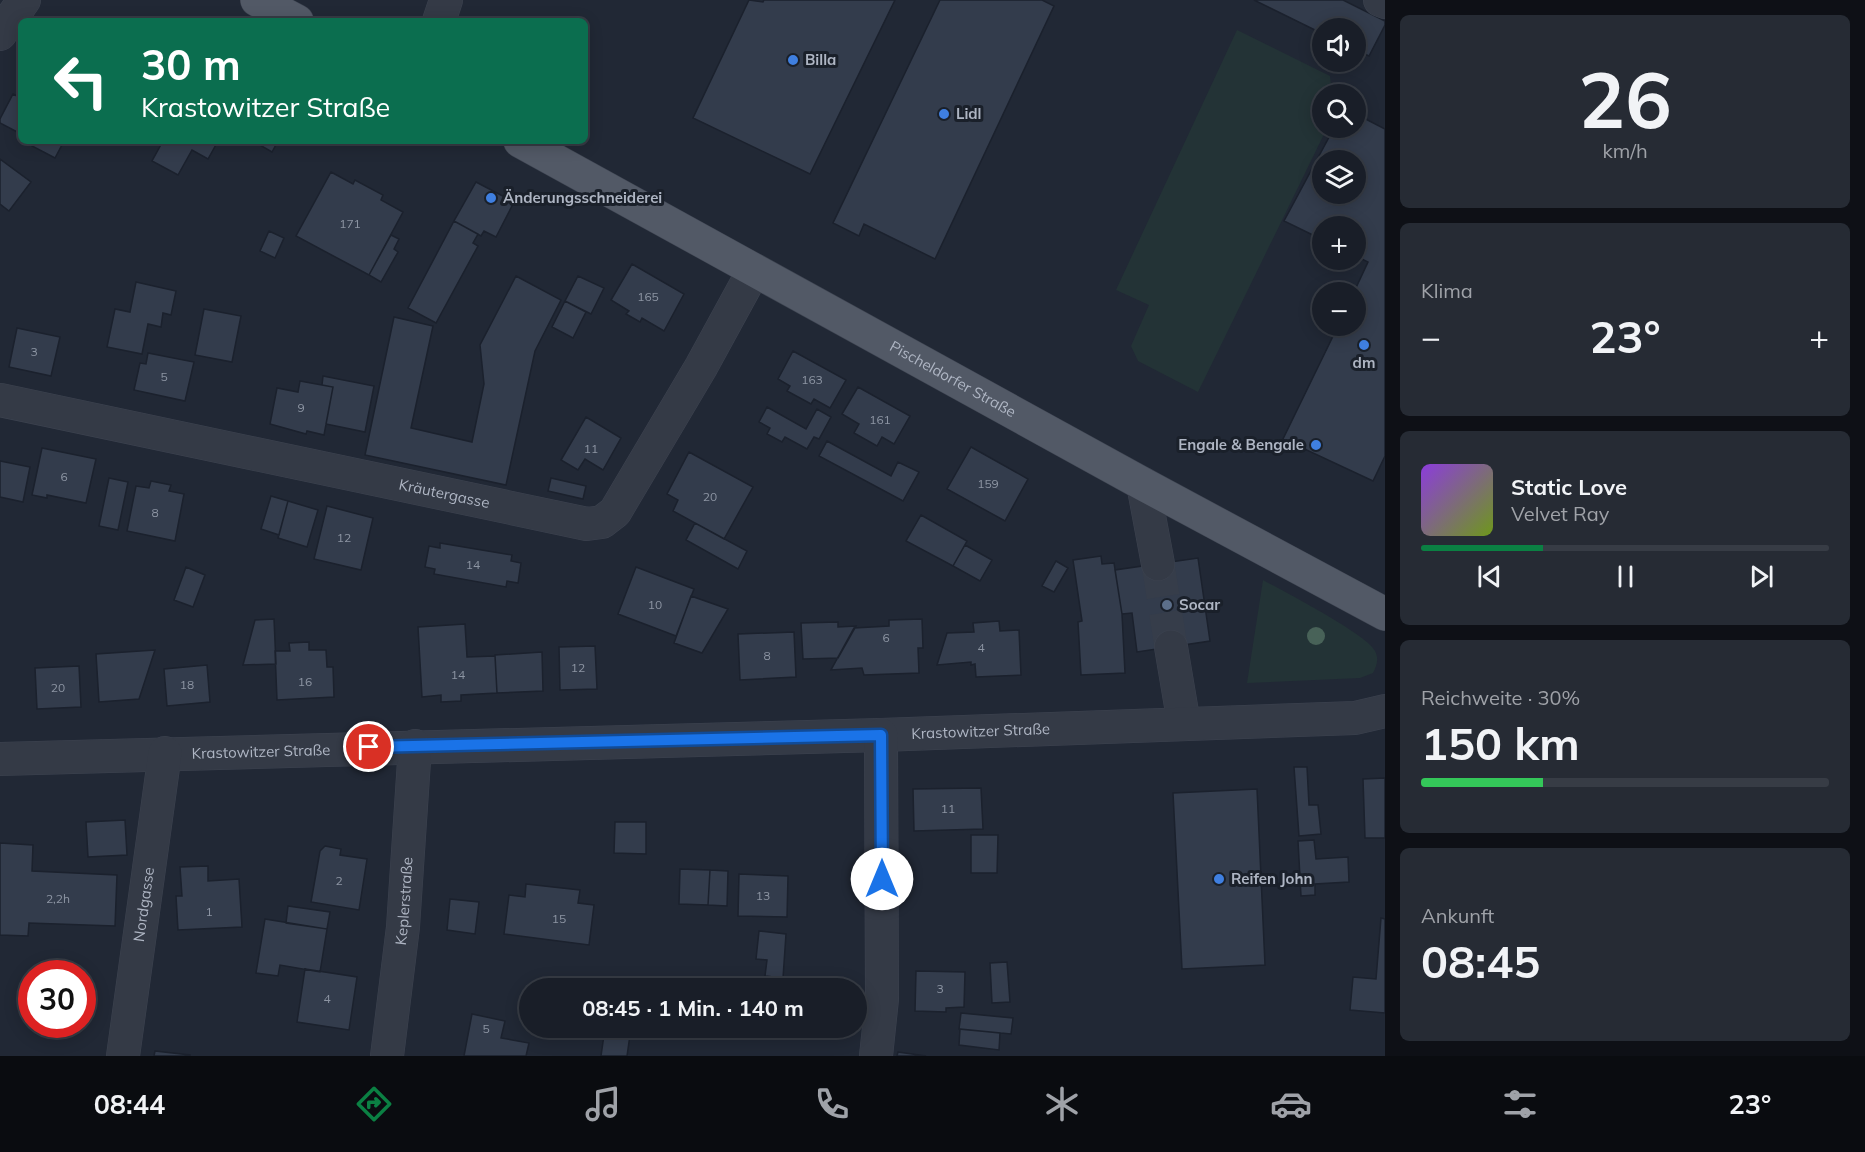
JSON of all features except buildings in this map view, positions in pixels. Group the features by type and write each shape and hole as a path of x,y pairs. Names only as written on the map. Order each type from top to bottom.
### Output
{"main road":[{"path":"257,0 291,18"},
{"name":"Pischeldorfer Straße","path":"525,144 1143,484 1385,614"}],"street":[{"path":"0,34 24,0"},
{"path":"440,18 446,0"},
{"path":"1380,0 1385,2"},
{"name":"Kräutergasse","path":"0,400 587,524 602,522 615,512 701,367 754,270"},
{"path":"1143,484 1158,564"},
{"path":"1171,647 1184,724"},
{"name":"Krastowitzer Straße","path":"0,759 881,735 1355,718 1385,711"},
{"path":"876,1056 882,999 881,735"},
{"name":"Keplerstraße","path":"387,1056 403,927 415,746"},
{"name":"Nordgasse","path":"123,1056 165,753"}],"shaded area":[{"path":"1237,30 1312,67 1312,72 1322,72 1330,76 1331,84 1312,84 1312,138 1322,138 1316,150 1312,150 1312,159 1198,392 1138,361 1131,346 1149,305 1116,290"},
{"path":"1263,580 1324,614 1369,644 1377,657 1373,673 1360,678 1247,683"}],"tunnel":[{"path":"1158,564 1171,647"}],"place":[{"name":"Billa","path":"793,60"},
{"name":"Lidl","path":"944,114"},
{"name":"Änderungsschneiderei","path":"491,198"},
{"name":"dm","path":"1364,345"},
{"name":"Engale & Bengale","path":"1316,445"},
{"name":"Socar","path":"1167,605"},
{"name":"Reifen John","path":"1219,879"}],"route":[{"path":"369,747 881,735 882,879"}]}
